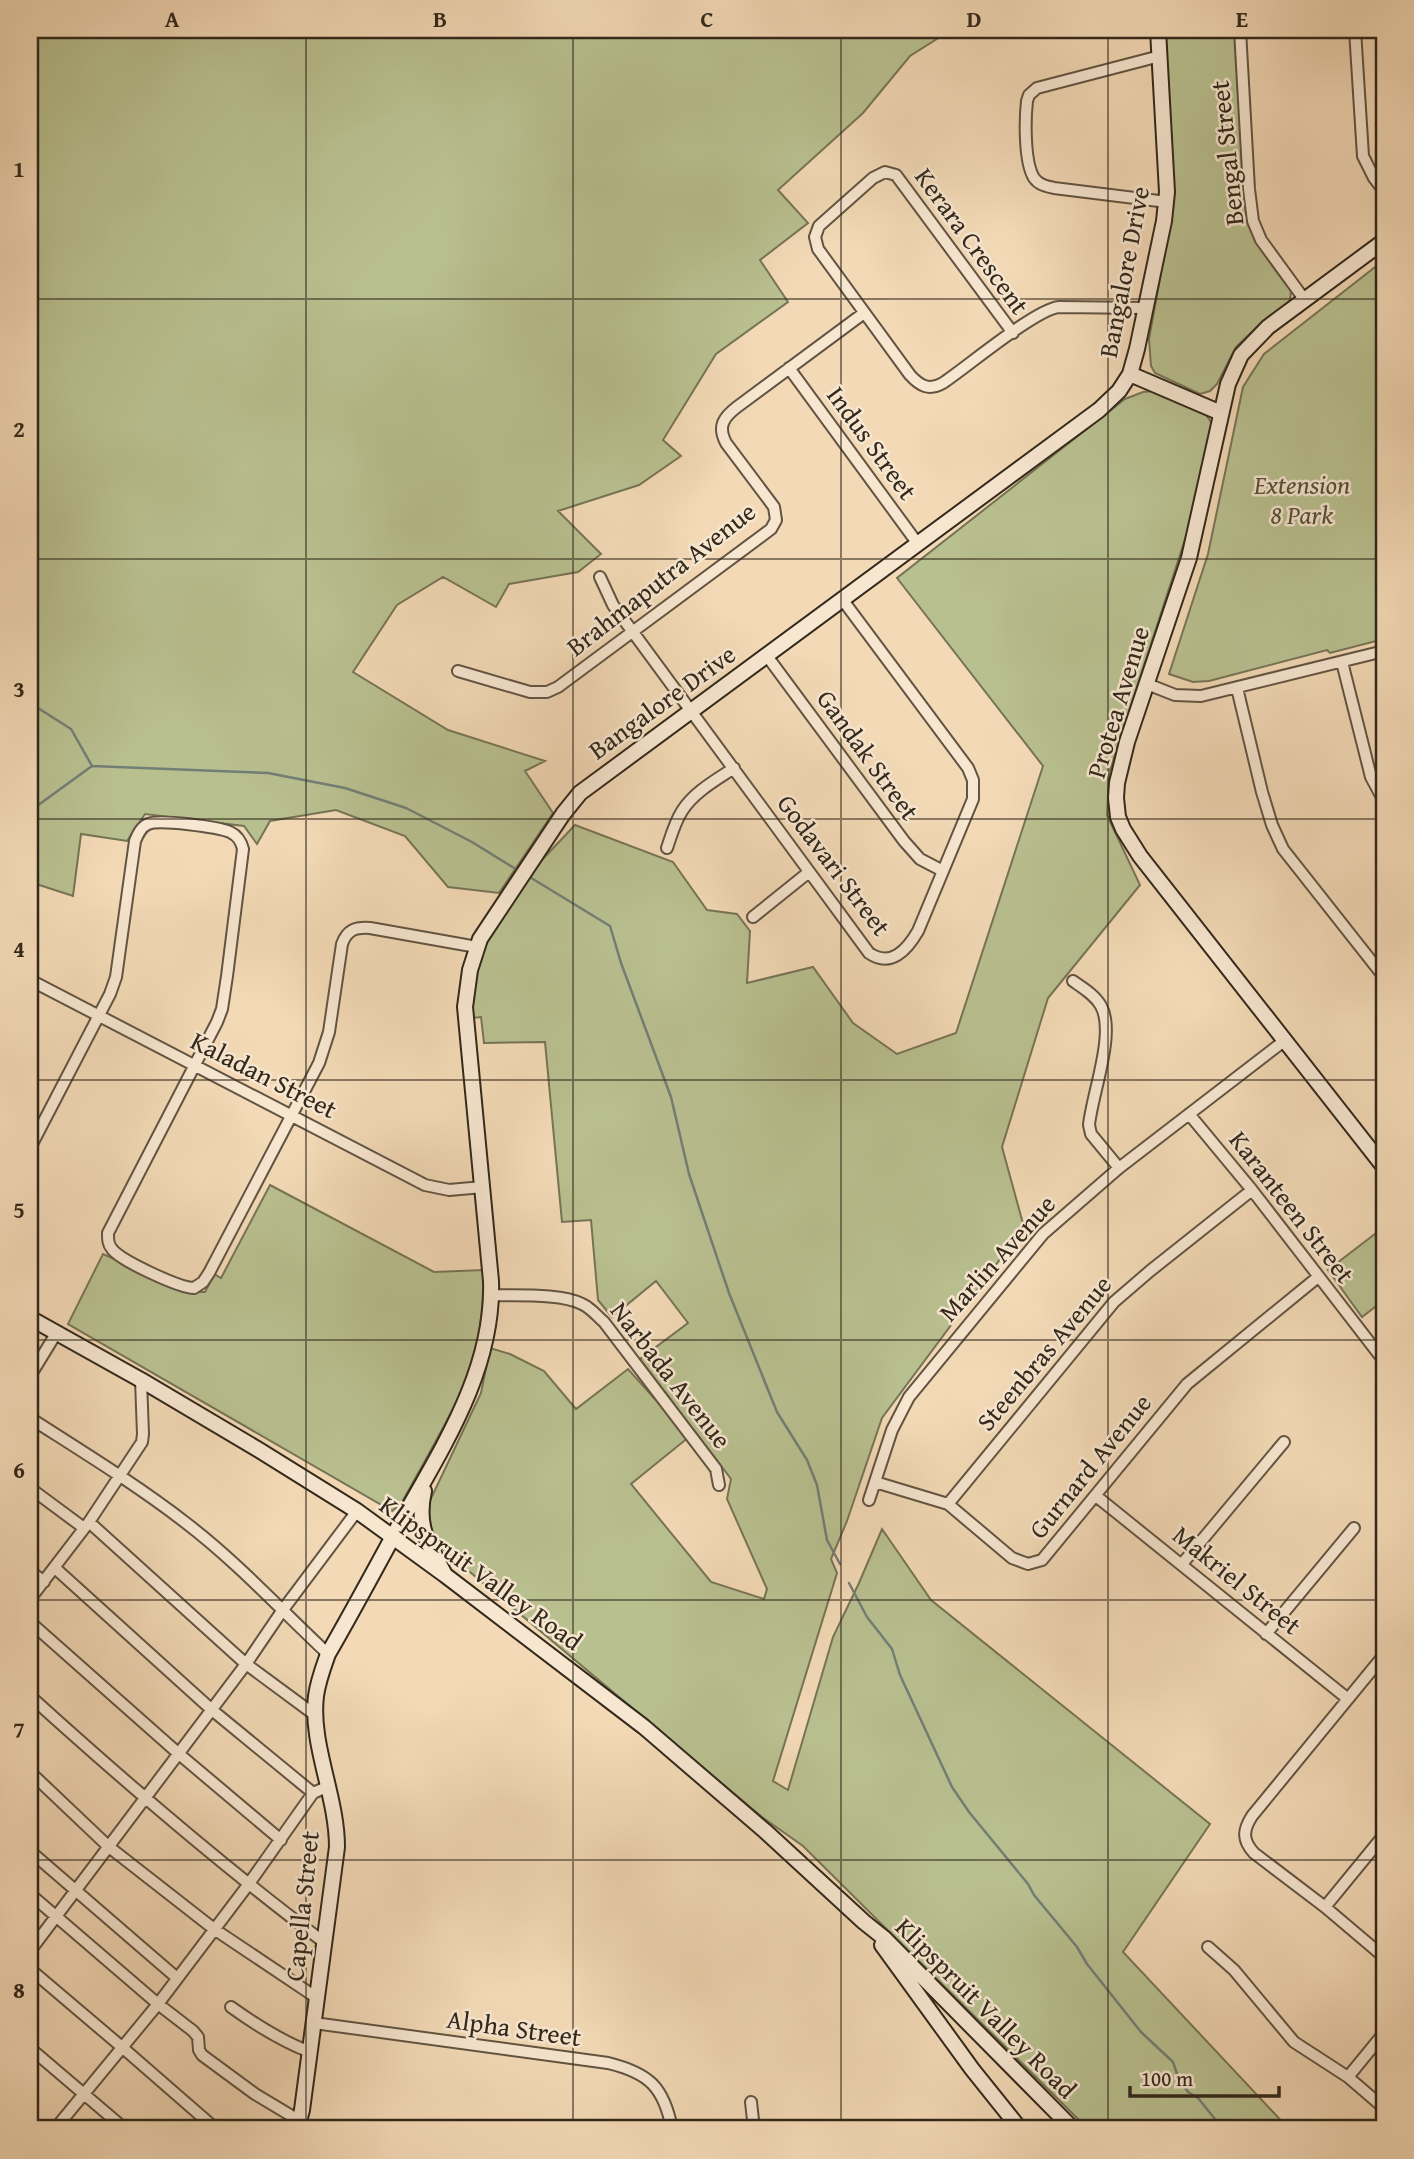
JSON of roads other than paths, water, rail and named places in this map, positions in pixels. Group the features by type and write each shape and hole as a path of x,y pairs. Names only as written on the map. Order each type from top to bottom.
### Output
{"street":[{"name":"Bangalore Drive","path":"392,1538 457,1417 478,1370 487,1329 491,1294 465,1007 466,990 477,947 516,883 580,793 1099,410 1119,391 1130,374 1167,202 1158,30"},
{"name":"Bengal Street","path":"1240,30 1253,221 1261,240 1304,299"},
{"path":"1354,30 1363,156 1384,191"},
{"path":"1160,56 1037,88 1027,101 1027,143 1032,175 1041,184 1054,188 1167,202"},
{"name":"Kerara Crescent","path":"880,173 891,173 902,182 1013,333 937,387 926,388 910,375 864,313 818,249 815,237 819,226 873,178 880,173"},
{"name":"Protea Avenue","path":"1384,241 1268,327 1241,355 1228,384 1193,546 1119,773 1116,798 1118,817 1140,856 1384,1167"},
{"path":"1013,333 1034,317 1054,307 1146,308"},
{"name":"Brahmaputra Avenue","path":"458,671 530,692 547,692 558,687 761,537 774,525 774,507 726,443 721,427 728,414 864,313"},
{"name":"Indus Street","path":"789,369 919,544"},
{"path":"1130,374 1221,413"},
{"name":"Godavari Street","path":"600,577 608,597 632,631 869,953 883,960 899,954 913,940 973,799 973,780 968,768 842,599"},
{"path":"1147,684 1181,697 1201,696 1384,651"},
{"name":"Gandak Street","path":"767,656 904,841 920,859 943,871"},
{"path":"1342,662 1371,777 1384,801"},
{"path":"1237,688 1262,792 1276,836 1283,849 1384,977"},
{"path":"667,848 686,805 703,789 734,768"},
{"path":"30,1147 110,994 116,977 135,841 139,832 148,824 160,821 232,833 242,842 243,858 224,997 217,1023 111,1227 108,1239 110,1248 128,1261 189,1288 203,1282 319,1063 327,1042 342,944 347,933 355,928 370,928 477,947"},
{"path":"753,916 810,872"},
{"name":"Kaladan Street","path":"30,980 425,1185 449,1189 483,1187"},
{"path":"1073,981 1096,999 1104,1012 1104,1045 1089,1125 1091,1134 1119,1168"},
{"name":"Marlin Avenue","path":"869,1500 896,1419 923,1377 1043,1234 1119,1168 1284,1041"},
{"name":"Karanteen Street","path":"1189,1114 1252,1190 1384,1361"},
{"name":"Steenbras Avenue","path":"948,1504 1114,1301 1252,1190"},
{"name":"Gurnard Avenue","path":"875,1482 948,1504 1012,1558 1028,1564 1042,1560 1196,1375 1318,1277"},
{"name":"Narbada Avenue","path":"491,1294 559,1298 591,1309 604,1322 716,1469 719,1485"},
{"name":"Klipspruit Valley Road","path":"30,1318 141,1380 357,1511 562,1662 644,1727 884,1938 1073,2129"},
{"path":"30,1376 58,1332"},
{"path":"30,1599 86,1525 142,1442 141,1380"},
{"path":"30,1419 120,1476 206,1539 328,1654"},
{"path":"1182,1564 1284,1442"},
{"path":"429,1472 420,1507 421,1525 445,1575"},
{"path":"30,1488 86,1525 246,1664 315,1715"},
{"name":"Makriel Street","path":"1096,1496 1348,1699"},
{"path":"30,1951 212,1710 357,1511"},
{"path":"1266,1634 1354,1528"},
{"name":"Capella Street","path":"299,2125 337,1847 336,1821 316,1730 318,1684 328,1654 392,1538"},
{"path":"55,1568 212,1710 313,1793"},
{"path":"30,1571 44,1582"},
{"path":"30,1622 281,1840"},
{"path":"1384,1655 1252,1816 1244,1836 1248,1847 1384,1956"},
{"path":"30,1696 145,1799 248,1885 325,1942"},
{"path":"30,1772 109,1847 214,1929 317,1998"},
{"path":"55,2129 158,2004 313,1793 329,1786"},
{"path":"1325,1907 1384,1835"},
{"path":"30,1851 177,1978"},
{"path":"30,1894 196,2035 202,2055 299,2125"},
{"name":"Klipspruit Valley Road","path":"864,1922 972,2069 1020,2129"},
{"path":"1208,1947 1234,1969 1294,2042 1348,2077 1384,2108"},
{"path":"30,1969 216,2129"},
{"path":"231,2007 290,2045 310,2052"},
{"name":"Alpha Street","path":"314,2023 623,2067 639,2073 656,2088 664,2102 672,2129"},
{"path":"1348,2077 1384,2033"},
{"path":"30,2048 125,2129"},
{"path":"751,2102 754,2129"}],"waterway":[{"path":"30,703 71,729 92,766"},
{"path":"30,811 92,766 268,773 345,788 406,808 472,842 519,871"},
{"path":"528,876 610,926 671,1097 689,1174 729,1293 777,1412 807,1460 817,1485 827,1540 840,1564"},
{"path":"849,1583 867,1617 892,1649 900,1675 952,1787 969,1812 1028,1884 1141,2032 1173,2062 1178,2077 1188,2092 1198,2098 1223,2129"}],"park label":[{"name":"Extension 8 Park","path":"1302,500"}]}
